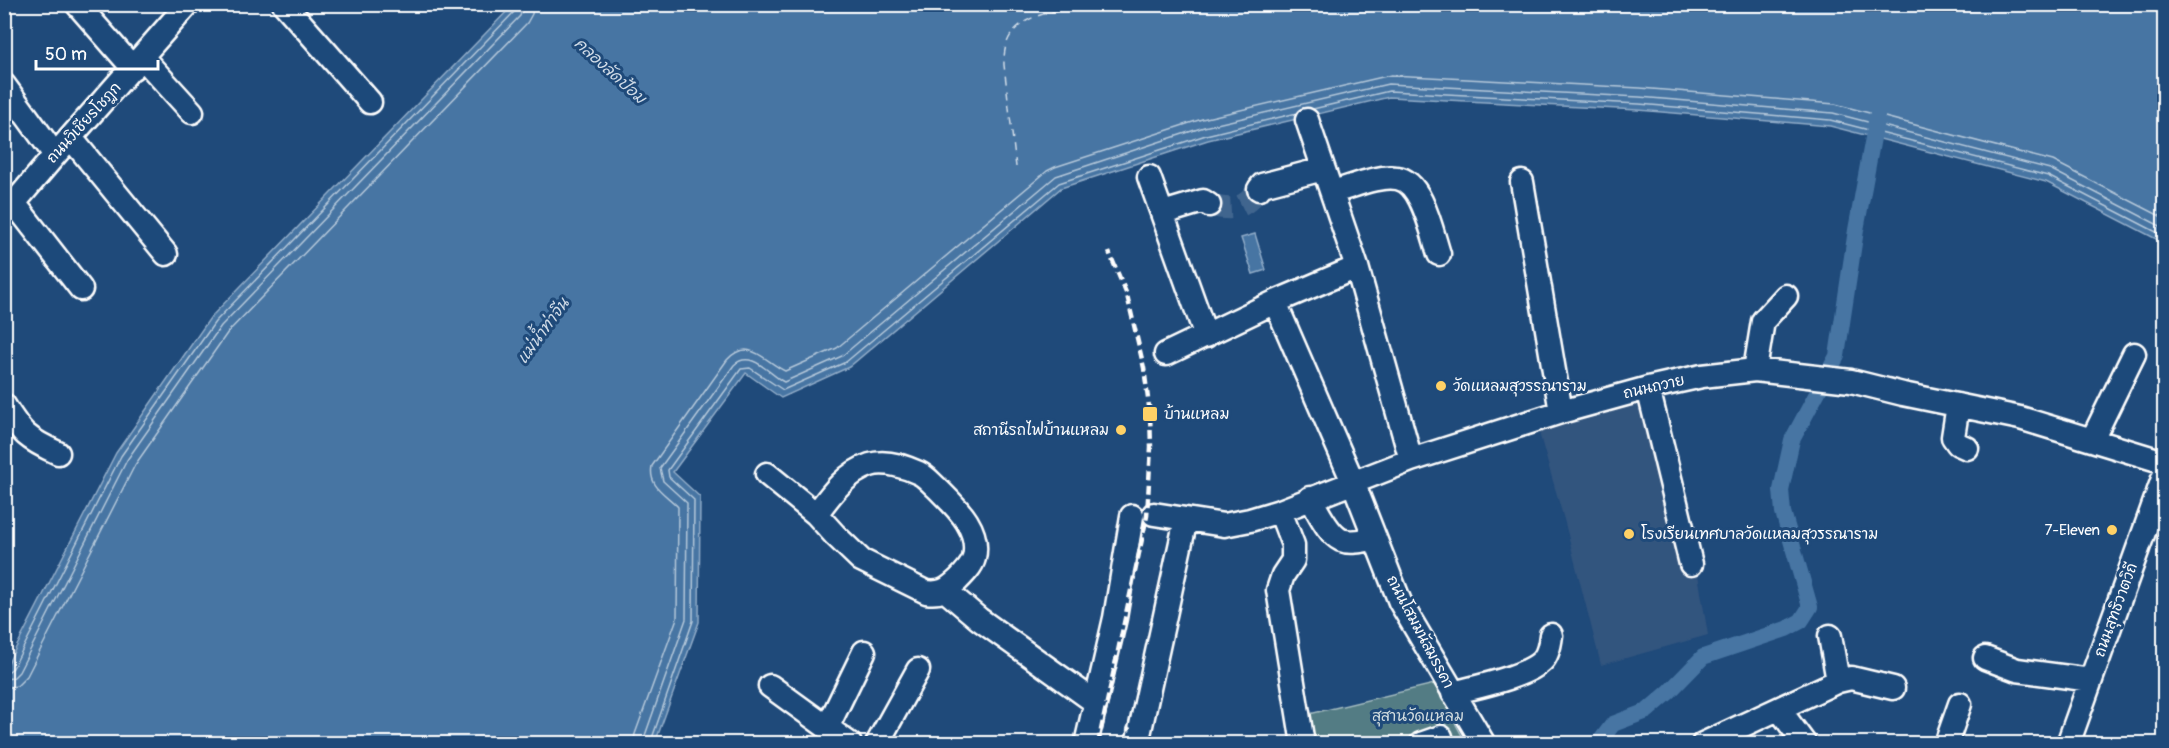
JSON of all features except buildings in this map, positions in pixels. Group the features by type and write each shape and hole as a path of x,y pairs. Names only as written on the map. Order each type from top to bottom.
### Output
{"street":[{"path":"77,4 192,112"},
{"name":"ถนนวิเชียรโชฎก","path":"9,209 188,4"},
{"path":"284,4 370,102"},
{"path":"4,85 55,155"},
{"path":"1307,120 1357,267 1411,460"},
{"path":"71,138 166,254"},
{"path":"1259,189 1262,185 1323,169"},
{"path":"1149,177 1206,336"},
{"path":"1333,192 1382,178 1399,178 1411,184 1421,201 1439,254"},
{"path":"1522,182 1561,412"},
{"path":"1163,213 1203,201 1209,206"},
{"path":"9,209 81,289"},
{"path":"1166,354 1275,302 1357,267"},
{"path":"1755,370 1763,321 1786,296"},
{"name":"ถนนโสมมนัสมรรคา","path":"1275,302 1353,482 1400,602 1484,744"},
{"path":"2092,441 2134,354"},
{"name":"ถนนถวาย","path":"1095,702 1143,515 1224,525 1281,511 1411,460 1561,412 1648,388 1702,376 1755,370 1851,381 2020,418 2164,462"},
{"path":"1648,388 1691,564"},
{"path":"4,405 18,427 32,441 58,453"},
{"path":"1958,405 1953,437 1958,444 1967,448"},
{"path":"767,474 816,514 861,560 926,592 946,591 966,573 974,558 974,538 965,515 922,474 897,465 872,464 849,476 836,488 816,514"},
{"name":"ถนนสุทธิวาตวิถี","path":"2068,744 2164,476"},
{"path":"1310,498 1331,531 1341,540 1354,542 1374,538"},
{"path":"1281,511 1293,545 1293,560 1283,575 1278,590 1303,744"},
{"path":"1137,744 1186,519"},
{"path":"946,591 979,619 1095,702 1086,744"},
{"path":"1453,693 1525,672 1542,661 1549,648 1551,635"},
{"path":"1830,636 1838,681"},
{"path":"827,728 864,652"},
{"path":"1985,658 2017,670 2091,680"},
{"path":"877,744 918,670"},
{"path":"1703,744 1838,681 1851,678 1893,688"},
{"path":"770,686 850,744"},
{"path":"1946,744 1960,704"},
{"path":"1779,709 1805,744"}],"shaded area":[{"name":"โรงเรียนเทศบาลวัดแหลมสุวรรณาราม","path":"1653,397 1693,544 1708,635 1601,665 1565,523 1538,429"}],"green space":[{"name":"สุสานวัดแหลม","path":"1434,684 1466,743 1307,743 1305,715"}],"water":[{"path":"513,5 2164,5 2164,243 2046,182 1830,126 1638,110 1389,97 1208,140 1061,188 849,367 781,398 746,373 673,472 700,497 699,622 655,743 5,743 4,671 116,453 210,318"},
{"path":"1255,234 1266,270 1253,274 1241,238"}],"waterway":[{"path":"1598,744 1613,724 1647,711 1703,657 1786,629 1801,621 1810,607 1783,512 1781,490 1792,440 1837,356 1856,230 1877,116"}],"ferry route":[{"path":"1016,167 1004,65 1005,48 1010,36 1018,26 1029,20 1084,4"}],"tunnel":[{"path":"1209,205 1225,208 1237,207 1248,201 1259,189"}],"railway":[{"path":"1098,744 1147,516 1151,447 1150,414 1144,368 1127,295 1109,252"},
{"path":"1124,744 1129,727"}],"place":[{"name":"วัดแหลมสุวรรณาราม","path":"1441,386"},
{"name":"บ้านแหลม","path":"1150,414"},
{"name":"สถานีรถไฟบ้านแหลม","path":"1121,430"},
{"name":"7-Eleven","path":"2112,530"},
{"name":"โรงเรียนเทศบาลวัดแหลมสุวรรณาราม","path":"1629,534"}],"water label":[{"name":"คลองลัดป้อม","path":"610,71"},
{"name":"แม่น้ำท่าจีน","path":"543,331"}]}
